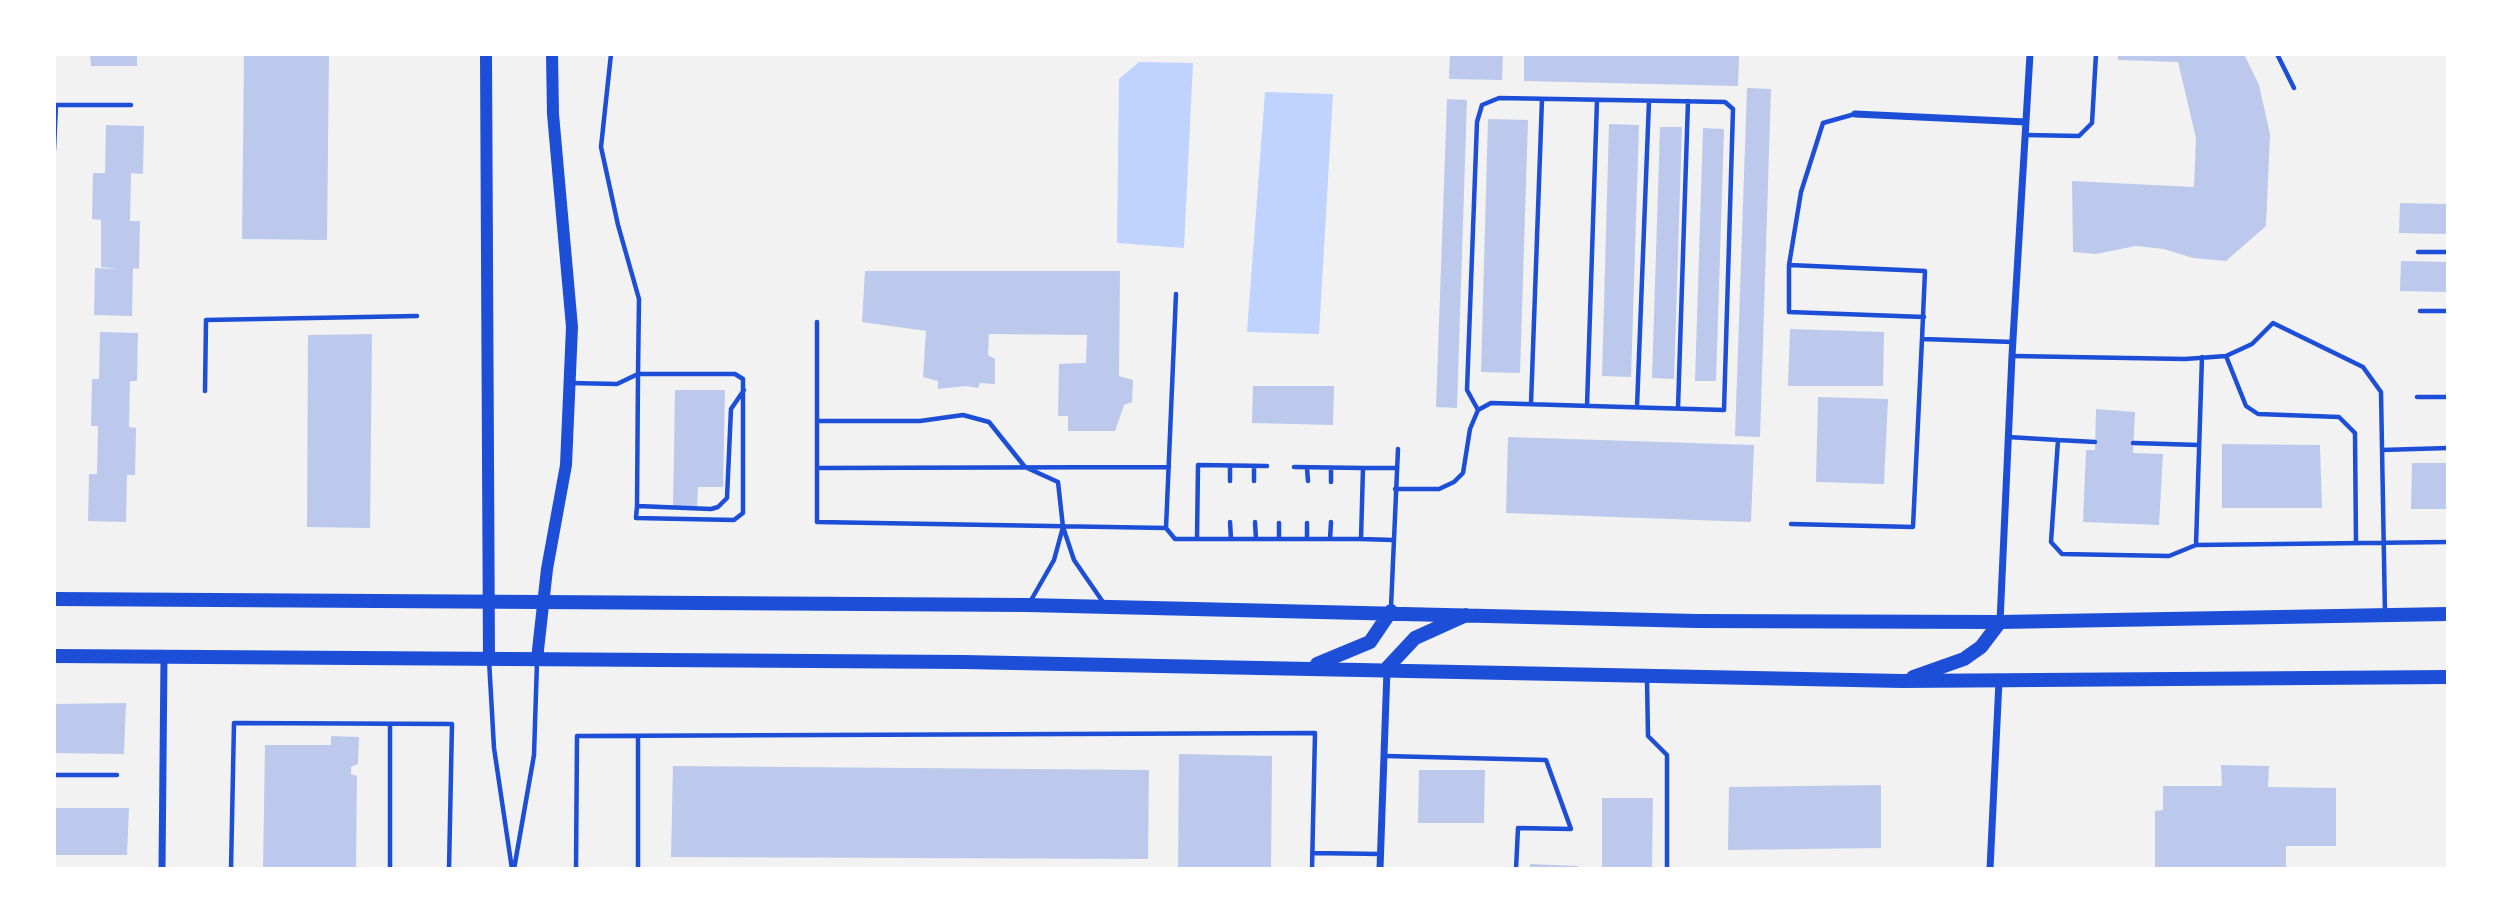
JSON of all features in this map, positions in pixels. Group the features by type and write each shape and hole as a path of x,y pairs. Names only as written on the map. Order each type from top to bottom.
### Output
{"main road":[{"path":"485,54 489,659"},
{"path":"537,659 543,602 566,465 572,327 553,114 552,54"},
{"path":"54,599 1105,606 1470,613 1696,621 2000,622 2448,614"},
{"path":"1310,668 1370,642 1391,611"},
{"path":"1387,668 1415,638 1470,613"},
{"path":"1902,681 1964,659 1981,647 2000,622"},
{"path":"54,656 1387,668 1647,677 1902,681 2448,677"}],"street":[{"path":"2000,622 2030,54"},
{"path":"1855,114 2026,122"},
{"path":"162,869 164,657"},
{"path":"1380,869 1387,668"},
{"path":"1990,869 1999,680"}],"lane":[{"path":"570,383 617,384 638,374 735,374 743,379 743,513 734,520 636,518 636,506 638,374 639,299 618,225 601,147 611,54"},
{"path":"2026,135 2079,136 2092,123 2096,54"},
{"path":"2277,54 2294,88"},
{"path":"1395,489 1438,489 1454,482 1463,473 1469,429 1478,410 1491,404 1724,410 1733,109 1725,102 1499,99 1482,105 1477,121 1467,390 1478,410"},
{"path":"1531,404 1542,99"},
{"path":"1587,406 1597,100"},
{"path":"1637,407 1649,100"},
{"path":"1678,408 1688,101"},
{"path":"54,150 55,105 131,105"},
{"path":"1855,114 1823,123 1801,192 1790,265 1789,312 1924,317"},
{"path":"2418,252 2448,252"},
{"path":"1790,265 1925,271 1913,527 1791,524"},
{"path":"1176,294 1166,528 1175,539 1393,540"},
{"path":"2420,311 2448,311"},
{"path":"205,391 206,320 417,316"},
{"path":"817,321 817,522 1166,528"},
{"path":"2012,356 2226,356 2252,344 2273,323 2363,366 2381,392 2385,614"},
{"path":"1922,339 2013,342"},
{"path":"2226,356 2246,406 2258,414 2339,417 2355,433 2356,543"},
{"path":"2196,545 2202,357"},
{"path":"636,506 710,509 718,507 727,498 731,409 744,390"},
{"path":"2417,397 2448,397"},
{"path":"817,421 920,421 963,415 989,422 1025,467 1058,482 1063,527 1074,560 1105,606"},
{"path":"2008,438 2095,442"},
{"path":"2058,440 2051,542 2063,554 2169,556 2196,545 2448,542"},
{"path":"2133,443 2199,445"},
{"path":"2382,450 2448,448"},
{"path":"1391,611 1398,449"},
{"path":"1197,539 1198,465 1267,467"},
{"path":"1230,466 1230,481"},
{"path":"817,468 1169,467"},
{"path":"1254,467 1254,481"},
{"path":"1294,467 1396,468"},
{"path":"1307,467 1308,481"},
{"path":"1331,468 1331,482"},
{"path":"1361,539 1363,468"},
{"path":"1230,522 1231,539"},
{"path":"1255,522 1256,539"},
{"path":"1330,539 1331,522"},
{"path":"1279,523 1279,539"},
{"path":"1307,523 1307,539"},
{"path":"1027,605 1054,560 1063,527"},
{"path":"489,659 494,748 513,869"},
{"path":"513,869 534,755 537,659"},
{"path":"1647,677 1648,736 1667,755 1667,869"},
{"path":"231,869 234,723 452,724 449,869"},
{"path":"390,724 390,869"},
{"path":"576,869 578,736 1315,733 1312,869"},
{"path":"638,736 638,869"},
{"path":"1384,756 1546,760 1571,829 1518,828 1517,869"},
{"path":"54,775 117,775"},
{"path":"1312,853 1381,854"}],"water":[{"path":"1139,62 1193,63 1184,248 1117,243 1119,79"},
{"path":"1265,92 1333,94 1319,334 1247,332"}],"building":[{"path":"90,54 137,54 137,66 91,66"},
{"path":"244,54 329,54 327,240 242,239"},
{"path":"1450,54 1503,54 1502,80 1449,79"},
{"path":"1524,54 1739,56 1738,86 1524,81"},
{"path":"2118,54 2244,54 2259,85 2270,134 2266,226 2226,261 2193,258 2164,249 2136,246 2096,254 2073,252 2072,181 2194,187 2196,138 2178,62 2118,60"},
{"path":"1747,88 1771,89 1760,437 1735,436"},
{"path":"1447,99 1467,100 1457,408 1436,407"},
{"path":"1488,119 1528,120 1520,373 1481,372"},
{"path":"1609,124 1639,125 1631,377 1602,376"},
{"path":"106,125 144,126 143,174 131,173 130,221 140,221 139,269 133,268 132,316 94,315 95,268 118,269 101,267 101,220 92,219 93,173 105,173"},
{"path":"1660,127 1682,127 1674,379 1652,378"},
{"path":"1703,128 1724,129 1716,381 1695,381"},
{"path":"2400,203 2448,204 2448,234 2399,233"},
{"path":"2401,261 2448,262 2448,292 2400,291"},
{"path":"865,271 1120,271 1119,376 1133,380 1132,402 1124,405 1115,431 1068,431 1068,416 1058,416 1059,364 1086,363 1087,335 989,334 988,355 995,359 995,384 980,383 978,388 966,386 938,389 938,381 923,377 926,331 862,322"},
{"path":"1790,329 1884,332 1883,386 1788,386"},
{"path":"100,332 138,333 137,381 130,381 129,427 136,428 135,475 127,475 126,522 88,521 89,474 97,474 98,426 91,426 92,379 99,379"},
{"path":"372,334 370,528 307,527 308,335"},
{"path":"1253,386 1334,386 1333,425 1252,423"},
{"path":"675,390 725,390 723,487 698,487 697,508 673,507"},
{"path":"1818,397 1888,399 1884,484 1816,482"},
{"path":"2096,409 2135,412 2133,453 2163,454 2159,525 2083,522 2086,450 2095,450"},
{"path":"1508,437 1754,445 1751,522 1506,513"},
{"path":"2222,444 2320,445 2322,508 2222,508"},
{"path":"2412,463 2448,463 2448,509 2411,509"},
{"path":"126,703 124,754 54,753 54,704"},
{"path":"331,736 359,737 358,764 351,767 351,774 357,776 356,869 263,869 265,745 331,745"},
{"path":"1179,754 1272,756 1271,869 1178,869"},
{"path":"2221,765 2269,766 2268,787 2336,788 2336,846 2286,846 2286,869 2155,869 2155,811 2163,810 2163,786 2222,786"},
{"path":"673,766 1149,770 1148,859 671,857"},
{"path":"1419,770 1485,770 1484,823 1418,823"},
{"path":"1881,785 1881,848 1728,850 1729,787"},
{"path":"1602,798 1653,798 1652,869 1602,869"},
{"path":"54,808 129,808 127,855 54,855"},
{"path":"1530,864 1578,866 1578,869 1530,869"}]}
